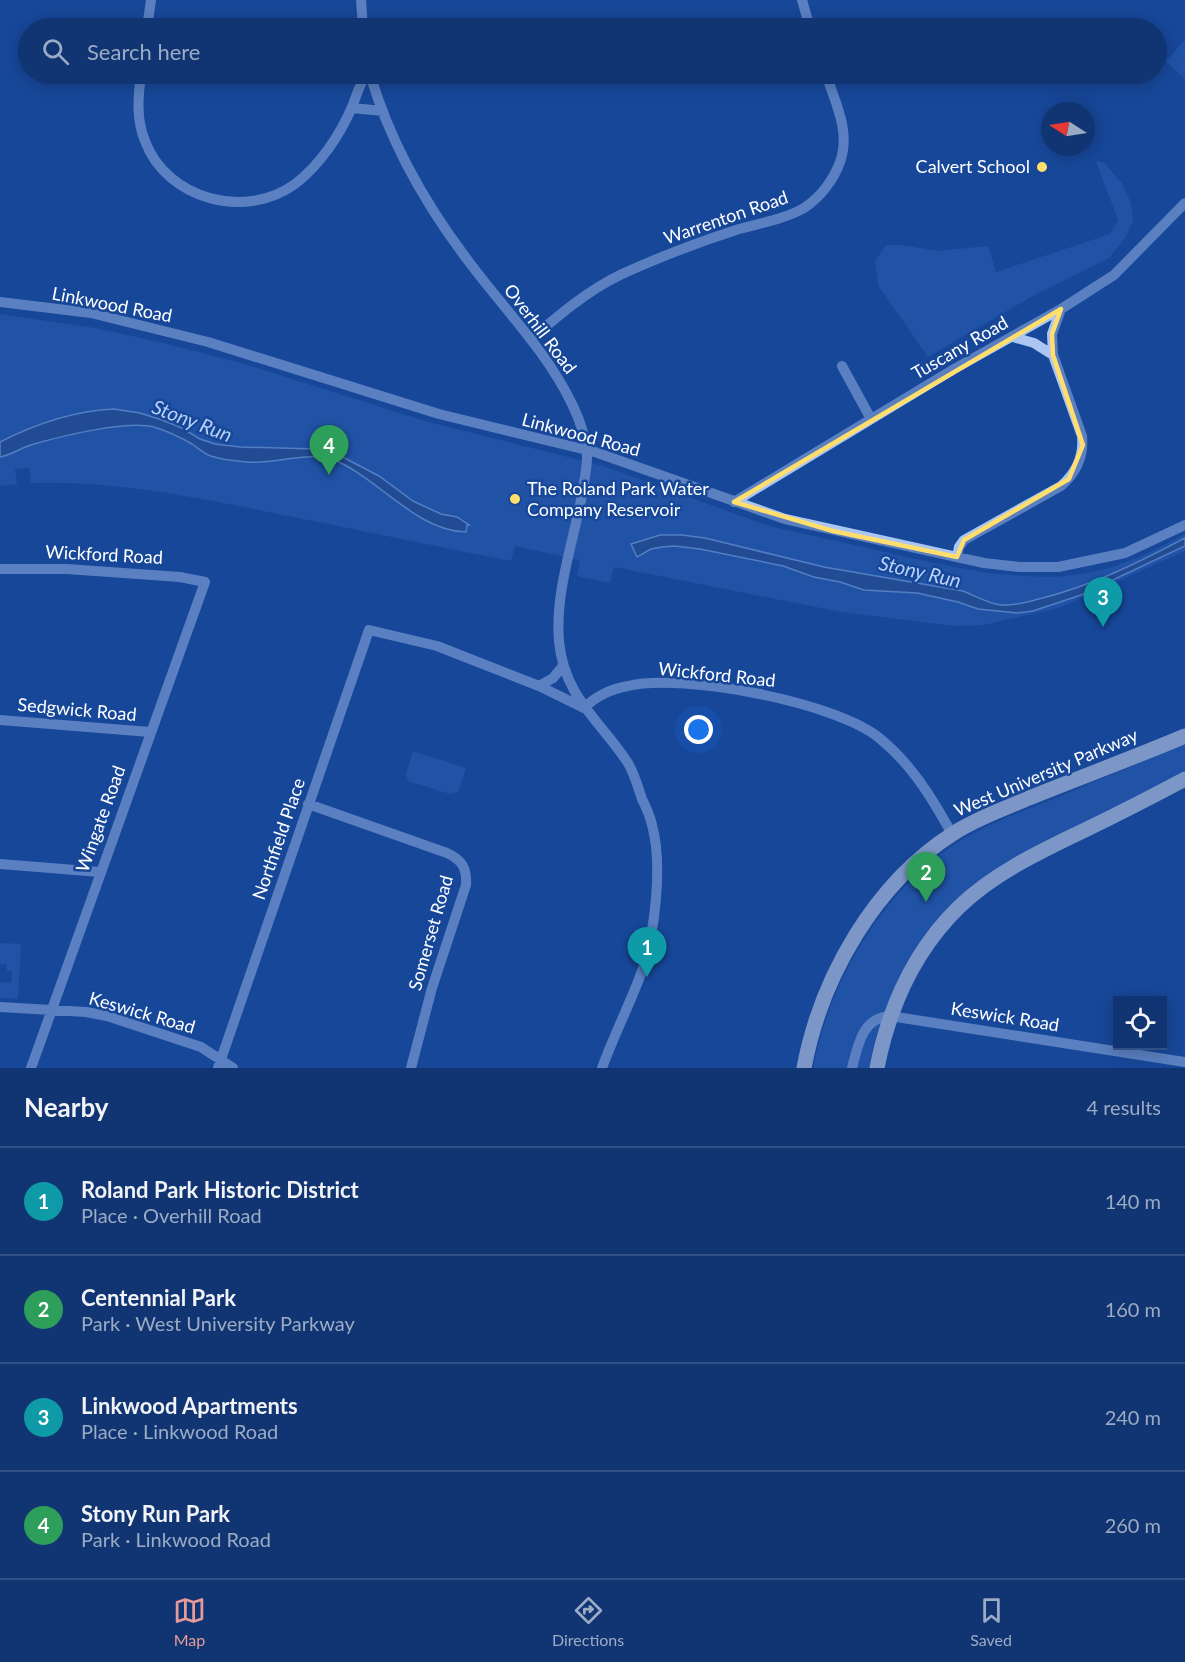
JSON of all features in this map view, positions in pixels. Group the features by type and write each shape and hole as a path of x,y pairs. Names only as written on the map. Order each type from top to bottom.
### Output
{"main road":[{"name":"West University Parkway","path":"804,1068 829,987 856,936 886,894 905,873 952,834 1004,809 1185,736"},
{"path":"877,1068 890,1016 907,977 926,946 945,922 977,891 1007,870 1033,856 1185,779"}],"street":[{"path":"148,18 150,0"},
{"path":"361,0 362,18"},
{"path":"802,0 807,18"},
{"path":"140,84 139,121 145,142 158,164 187,189 201,196 234,203 252,202 269,197 284,192 296,183 325,153 352,108 360,84"},
{"name":"Overhill Road","path":"372,84 416,184 476,272 553,369 579,419 586,450 584,483 558,615 563,666 584,708 629,765 652,826 656,855 652,924 645,958 602,1068"},
{"name":"Warrenton Road","path":"531,339 582,298 619,276 696,244 798,211 818,196 841,160 844,138 840,115 829,84"},
{"path":"352,108 382,111"},
{"name":"Tuscany Road","path":"734,502 954,369 1061,309 1114,275 1185,203"},
{"name":"Linkwood Road","path":"0,302 91,313 153,328 253,356 439,414 586,450 785,519 957,557 1019,567 1058,567 1125,553 1185,525"},
{"path":"957,557 959,547 964,540 1061,486 1075,470 1082,452 1082,436 1053,355 1052,334 1061,309"},
{"path":"1013,337 1034,344 1053,355"},
{"path":"842,366 871,419"},
{"name":"Wickford Road","path":"0,569 67,568 180,577 205,582"},
{"name":"Wingate Road","path":"30,1068 205,582"},
{"name":"Northfield Place","path":"220,1063 369,630 437,646 539,686"},
{"path":"539,686 553,678 563,666"},
{"name":"Wickford Road","path":"584,708 592,700 608,692 628,686 660,683 689,684 752,693 780,698 824,711 861,726 877,736 898,755 914,772 952,834"},
{"path":"539,686 584,708"},
{"name":"Sedgwick Road","path":"0,720 150,732"},
{"name":"Somerset Road","path":"308,804 447,853 458,858 465,867 466,885 432,988 411,1068"},
{"path":"0,864 100,872"},
{"name":"Keswick Road","path":"0,1007 86,1012 106,1016 201,1047 220,1063 233,1068"},
{"path":"852,1068 867,1026 878,1018 890,1016"},
{"name":"Keswick Road","path":"890,1016 1185,1062"}],"highlighted area":[{"path":"1061,309 1052,334 1053,355 1083,445 1069,479 964,540 957,557 833,531 734,502"}],"shaded area":[{"path":"1185,40 1185,79 1167,60"},
{"path":"1096,161 1104,163 1122,183 1131,203 1133,220 1126,237 1109,258 1036,294 928,357 878,285 875,261 886,245 902,245 937,251 988,246 996,272 1110,234 1118,220"},
{"path":"0,314 95,328 241,363 428,422 603,466 769,526 943,565 988,573 1054,577 1109,568 1144,555 1185,534 1185,551 1061,607 984,625 954,626 841,612 614,567 610,583 577,576 580,560 515,546 511,561 158,491 95,484 31,483 29,468 15,469 17,484 0,486"},
{"path":"114,409 140,413 162,420 215,444 315,449 335,453 379,476 413,501 441,514 457,517 469,525 467,525 466,532 448,530 432,523 416,515 356,471 329,459 306,457 247,462 224,459 208,455 169,432 142,425 112,427 61,437 0,457 0,442 28,429 70,415"},
{"name":"Stony Run","path":"660,535 705,538 824,567 963,591 992,603 1007,605 1058,594 1096,581 1185,538 1185,546 1081,595 1033,611 1018,613 978,609 917,593 864,590 783,566 700,549 662,547 651,549 637,557 631,544"},
{"path":"1185,744 1185,775 1033,850 925,936 872,1068 813,1068 821,1036 845,973 880,916 926,867 952,846 988,826"},
{"path":"413,751 466,768 458,792 450,794 408,781 406,774"},
{"path":"0,943 21,944 18,999 0,998 0,982 11,983 12,971 7,971 7,964 0,964"}],"place":[{"name":"Calvert School","path":"1042,167"},
{"name":"Stony Run Park","path":"329,475"},
{"name":"The Roland Park Water Company Reservoir","path":"515,499"},
{"name":"Linkwood Apartments","path":"1103,627"},
{"name":"Centennial Park","path":"926,902"},
{"name":"Roland Park Historic District","path":"647,977"}]}
